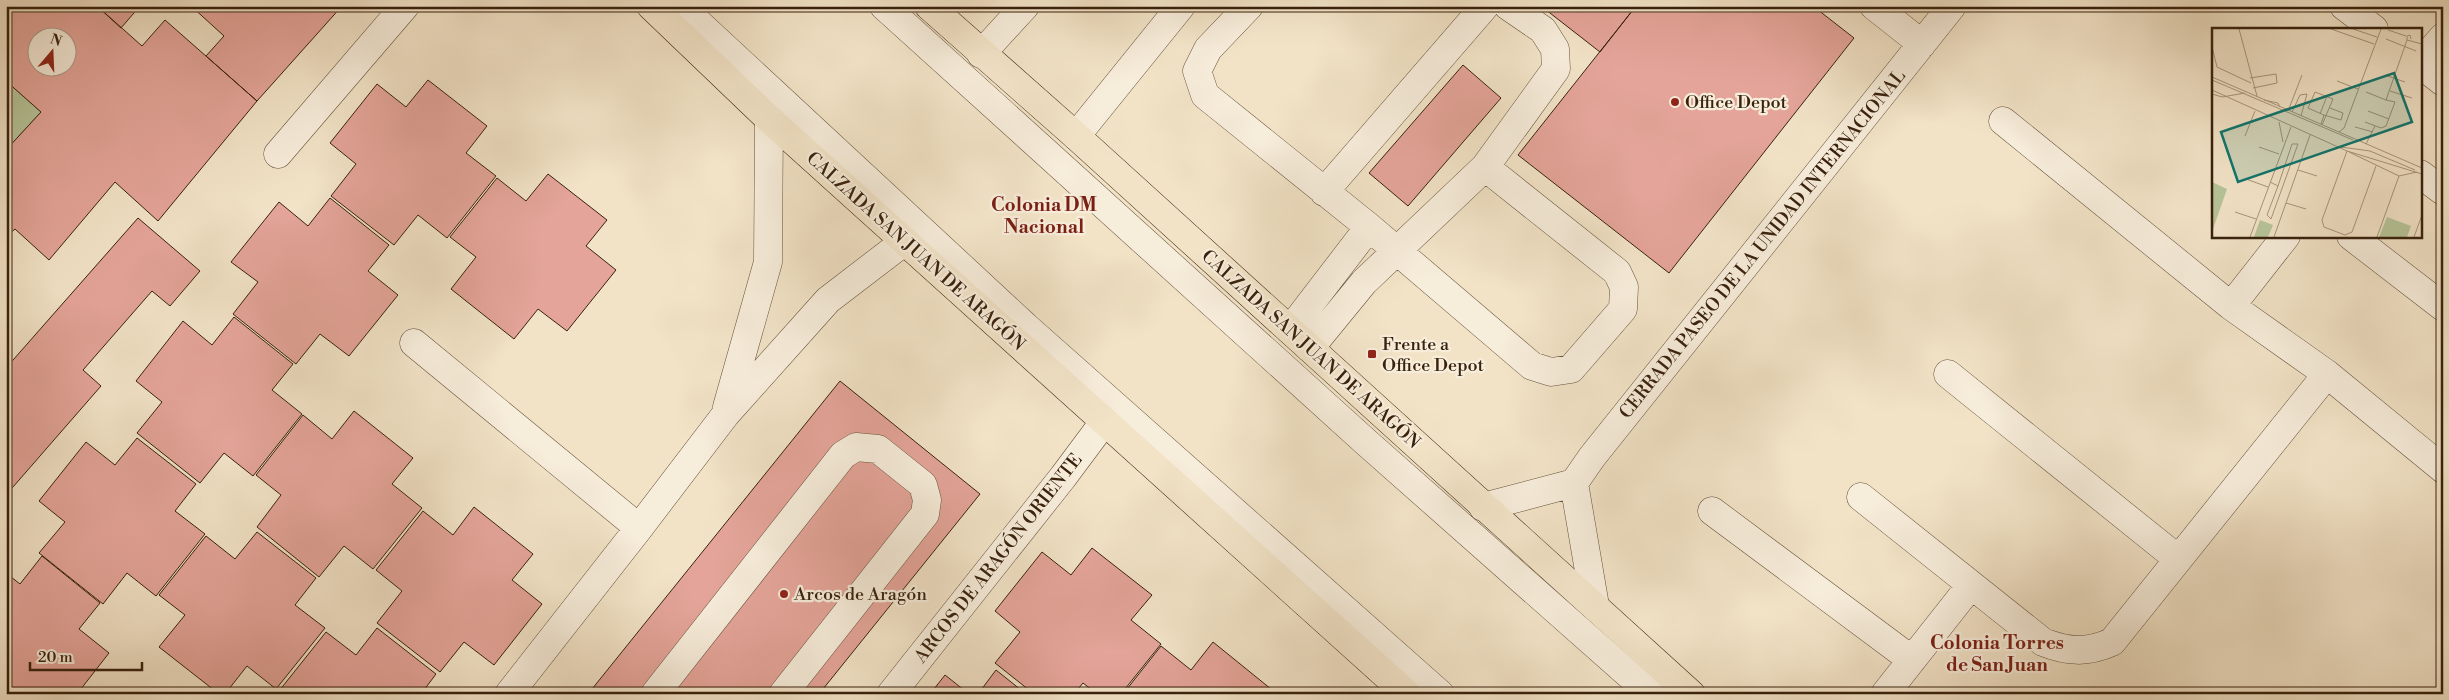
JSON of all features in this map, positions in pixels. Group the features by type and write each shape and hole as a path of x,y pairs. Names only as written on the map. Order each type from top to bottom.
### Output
{"main road":[{"name":"CALZADA SAN JUAN DE ARAGÓN","path":"651,6 769,119 1407,694"},
{"name":"CALZADA SAN JUAN DE ARAGÓN","path":"941,10 981,54 1076,136 1691,694"}],"street":[{"path":"278,154 405,6"},
{"path":"680,6 1024,326 1440,694"},
{"path":"884,6 1367,443 1651,694"},
{"path":"981,54 1024,6"},
{"path":"1076,136 1181,6"},
{"path":"1249,6 1208,49 1196,71 1205,95 1397,249 1532,366 1551,372 1571,369 1622,309 1624,287 1616,272 1485,167"},
{"path":"1324,192 1485,6"},
{"path":"1300,339 1364,282 1485,167 1556,69 1556,49 1543,30 1508,6"},
{"path":"1874,6 1922,44"},
{"name":"CERRADA PASEO DE LA UNIDAD INTERNACIONAL","path":"1574,483 1592,457 1952,6"},
{"path":"2344,6 2373,28"},
{"path":"2422,62 2443,36"},
{"path":"2422,66 2443,82"},
{"path":"726,414 768,262 769,119"},
{"path":"2004,121 2230,306 2327,374 2443,469"},
{"path":"2422,175 2443,191"},
{"path":"1300,339 1369,227"},
{"path":"2230,306 2284,238"},
{"path":"2354,238 2443,307"},
{"path":"509,694 640,528 726,414 828,300 905,240"},
{"path":"414,343 640,528"},
{"path":"1948,374 2178,559"},
{"path":"1861,497 2043,642 2060,649 2078,651 2095,649 2112,642 2327,374"},
{"name":"ARCOS DE ARAGÓN ORIENTE","path":"891,694 1063,477 1104,422"},
{"path":"654,694 842,454 856,447 878,449 923,485 928,500 925,514 783,694"},
{"path":"1483,507 1574,483 1594,606"},
{"path":"1712,511 1912,660"},
{"path":"1885,694 1971,585"}],"green space":[{"path":"6,81 41,112 6,150"}],"building":[{"path":"6,6 97,6 142,46 165,20 257,101 158,221 115,182 49,260 15,229 6,237 6,150 41,112 6,81"},
{"path":"97,6 140,6 121,28"},
{"path":"191,6 342,6 257,101 206,56 224,36"},
{"path":"1541,6 1636,6 1600,52"},
{"path":"1636,6 1813,6 1854,38 1669,273 1518,155"},
{"path":"1463,65 1501,98 1408,206 1369,173"},
{"path":"428,80 487,126 466,153 496,176 447,238 418,215 394,245 331,196 356,164 330,143 377,84 406,107"},
{"path":"548,174 607,220 586,246 616,270 567,331 538,309 514,339 451,289 476,257 450,237 497,178 526,201"},
{"path":"330,198 389,245 368,271 398,295 349,356 320,334 296,364 233,314 258,282 231,262 279,202 308,226"},
{"path":"138,218 200,271 170,306 152,291 83,370 101,386 6,495 6,368"},
{"path":"234,317 293,364 272,390 302,414 253,476 224,453 200,483 137,433 162,402 136,381 183,321 212,345"},
{"name":"Arcos de Aragón","path":"840,381 980,494 819,694 588,694"},
{"path":"354,411 413,458 392,484 422,508 373,569 344,546 319,577 257,527 281,495 256,475 303,415 332,439"},
{"path":"137,438 196,484 175,511 205,534 156,596 127,573 103,604 39,553 65,522 39,501 86,442 115,465"},
{"path":"474,507 533,554 512,580 542,604 494,665 464,642 440,672 377,623 402,591 376,570 423,511 453,535"},
{"path":"257,532 316,578 295,605 325,628 276,689 247,666 225,694 219,694 159,647 185,615 159,595 206,536 235,559"},
{"path":"1092,548 1152,595 1131,620 1161,644 1121,694 1097,694 1083,683 1074,694 1034,694 995,663 1020,632 995,611 1042,552 1071,575"},
{"path":"42,556 100,603 79,629 109,653 77,694 35,694 32,692 30,694 6,694 6,573 20,584"},
{"path":"377,628 436,674 421,694 283,694 279,691 326,632 356,655"},
{"path":"1213,642 1271,689 1268,694 1123,694 1161,646 1191,670"},
{"path":"996,670 1026,694 978,694"},
{"path":"945,675 969,694 930,694"}],"place":[{"name":"Office Depot","path":"1675,102"},
{"name":"Frente a Office Depot","path":"1372,354"},
{"name":"Arcos de Aragón","path":"784,594"}],"district":[{"name":"Colonia DM Nacional","path":"1044,215"},
{"name":"Colonia Torres de San Juan","path":"1997,653"}]}
